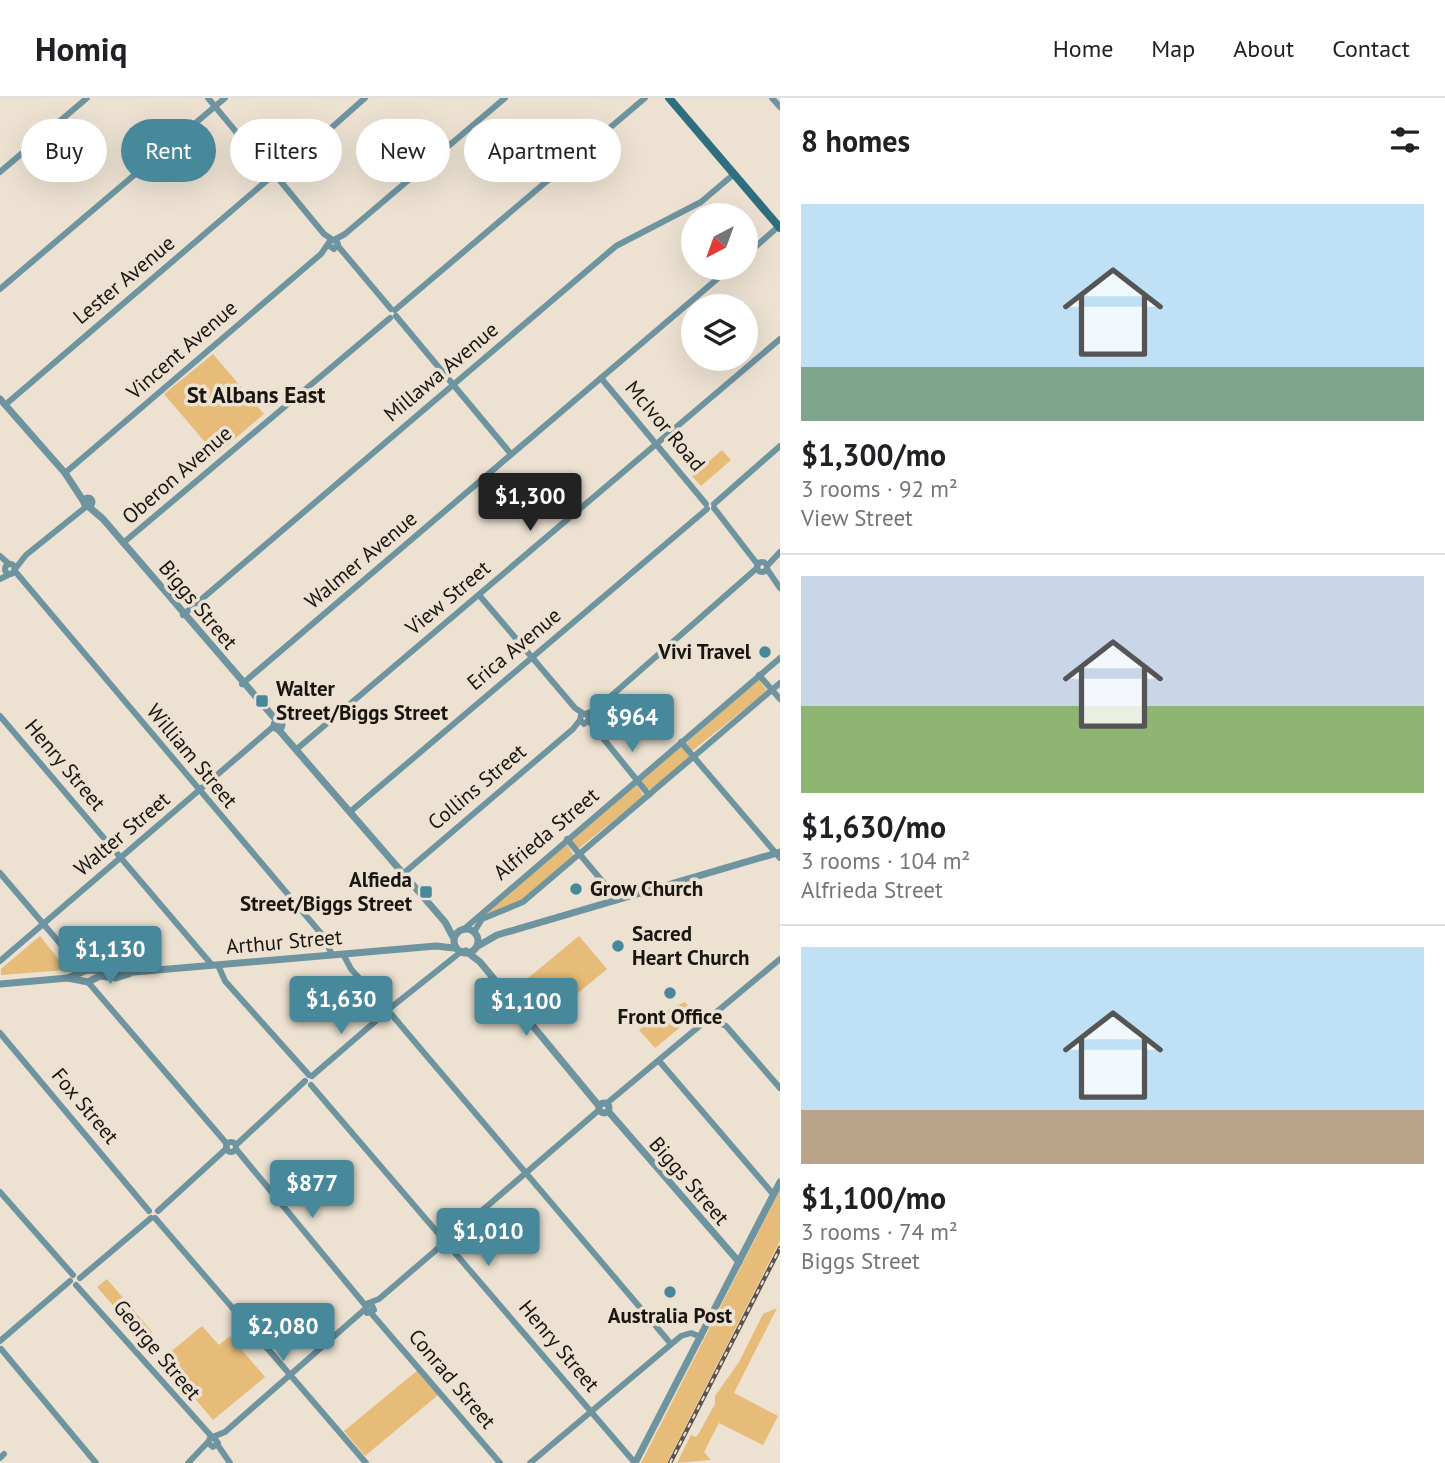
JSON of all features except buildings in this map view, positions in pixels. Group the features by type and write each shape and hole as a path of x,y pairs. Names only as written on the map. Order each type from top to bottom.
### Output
{"main road":[{"path":"670,98 779,227"}],"street":[{"path":"0,172 87,98"},
{"path":"208,98 230,124"},
{"path":"0,289 225,98"},
{"name":"Lester Avenue","path":"340,119 365,98"},
{"name":"Vincent Avenue","path":"65,473 505,98"},
{"name":"Oberon Avenue","path":"123,543 645,98"},
{"path":"774,99 780,107"},
{"name":"Millawa Avenue","path":"183,615 616,246 683,213 734,174"},
{"name":"Lester Avenue","path":"2,402 266,182"},
{"path":"280,182 510,452"},
{"path":"758,245 779,227"},
{"name":"Walmer Avenue","path":"242,684 502,463 510,452 520,447 716,280"},
{"name":"View Street","path":"298,748 780,339"},
{"name":"McIvor Road","path":"601,378 778,586"},
{"name":"Biggs Street","path":"2,402 404,873 445,922 453,937"},
{"name":"Erica Avenue","path":"351,811 780,446"},
{"path":"0,577 87,503"},
{"name":"Collins Street","path":"404,873 780,552"},
{"name":"William Street","path":"0,557 324,937 332,955"},
{"path":"479,595 649,795"},
{"name":"Alfrieda Street","path":"462,930 780,658"},
{"path":"760,675 780,699"},
{"name":"Alfrieda Street","path":"476,933 482,919 517,907 780,682"},
{"name":"Henry Street","path":"0,716 215,965 222,977 635,1463"},
{"name":"Walter Street","path":"0,961 277,725"},
{"path":"96,1463 7,1359 0,1347 459,950 477,946 496,935 779,854 681,742"},
{"path":"567,839 618,900"},
{"name":"Conrad Street","path":"0,873 500,1463"},
{"name":"Biggs Street","path":"445,922 476,933 480,962"},
{"name":"Arthur Street","path":"436,946 462,930"},
{"path":"476,933 496,935"},
{"path":"453,937 459,950"},
{"name":"Arthur Street","path":"0,984 87,976 116,978 134,972 436,946 459,950"},
{"name":"Biggs Street","path":"459,950 480,962 614,1121 739,1262"},
{"path":"344,954 351,969 671,1344"},
{"path":"188,1463 780,959"},
{"path":"723,1009 726,1026"},
{"path":"710,1019 726,1026 780,1088"},
{"name":"Fox Street","path":"0,1033 366,1463"},
{"path":"660,1062 774,1194"},
{"path":"635,1463 780,1182"},
{"name":"George Street","path":"0,1192 230,1463"},
{"path":"530,1463 671,1344 687,1333 701,1337"}],"shaded area":[{"path":"213,354 264,414 216,455 164,394"},
{"path":"722,450 731,460 701,486 692,476"},
{"path":"759,679 767,691 692,751 686,743"},
{"path":"681,746 690,756 653,789 647,789 641,780"},
{"path":"636,784 644,796 578,849 571,841"},
{"path":"567,844 574,856 524,899 480,917"},
{"path":"40,936 67,970 1,975 1,969"},
{"path":"579,936 607,969 544,1021 516,988"},
{"path":"685,1002 695,1015 655,1048 639,1030 654,1016 658,1020 671,1008"},
{"path":"780,1190 780,1241 667,1463 641,1463"},
{"path":"107,1279 152,1332 143,1340 97,1287"},
{"path":"777,1308 734,1393 778,1416 763,1445 719,1423 704,1452 711,1460 677,1463 691,1435 696,1437 699,1433 715,1404 715,1396 739,1362 763,1314"},
{"path":"202,1326 219,1345 230,1336 265,1377 213,1420 162,1359"},
{"path":"418,1370 438,1395 365,1456 344,1431"}],"railway":[{"path":"670,1463 780,1248"}],"place":[{"name":"Vivi Travel","path":"765,652"},
{"name":"Walter Street/Biggs Street","path":"262,701"},
{"name":"Grow Church","path":"576,889"},
{"name":"Alfieda Street/Biggs Street","path":"426,892"},
{"name":"Sacred Heart Church","path":"618,946"},
{"name":"Front Office","path":"670,993"},
{"name":"Australia Post","path":"670,1292"}],"district":[{"name":"St Albans East","path":"256,395"}]}
